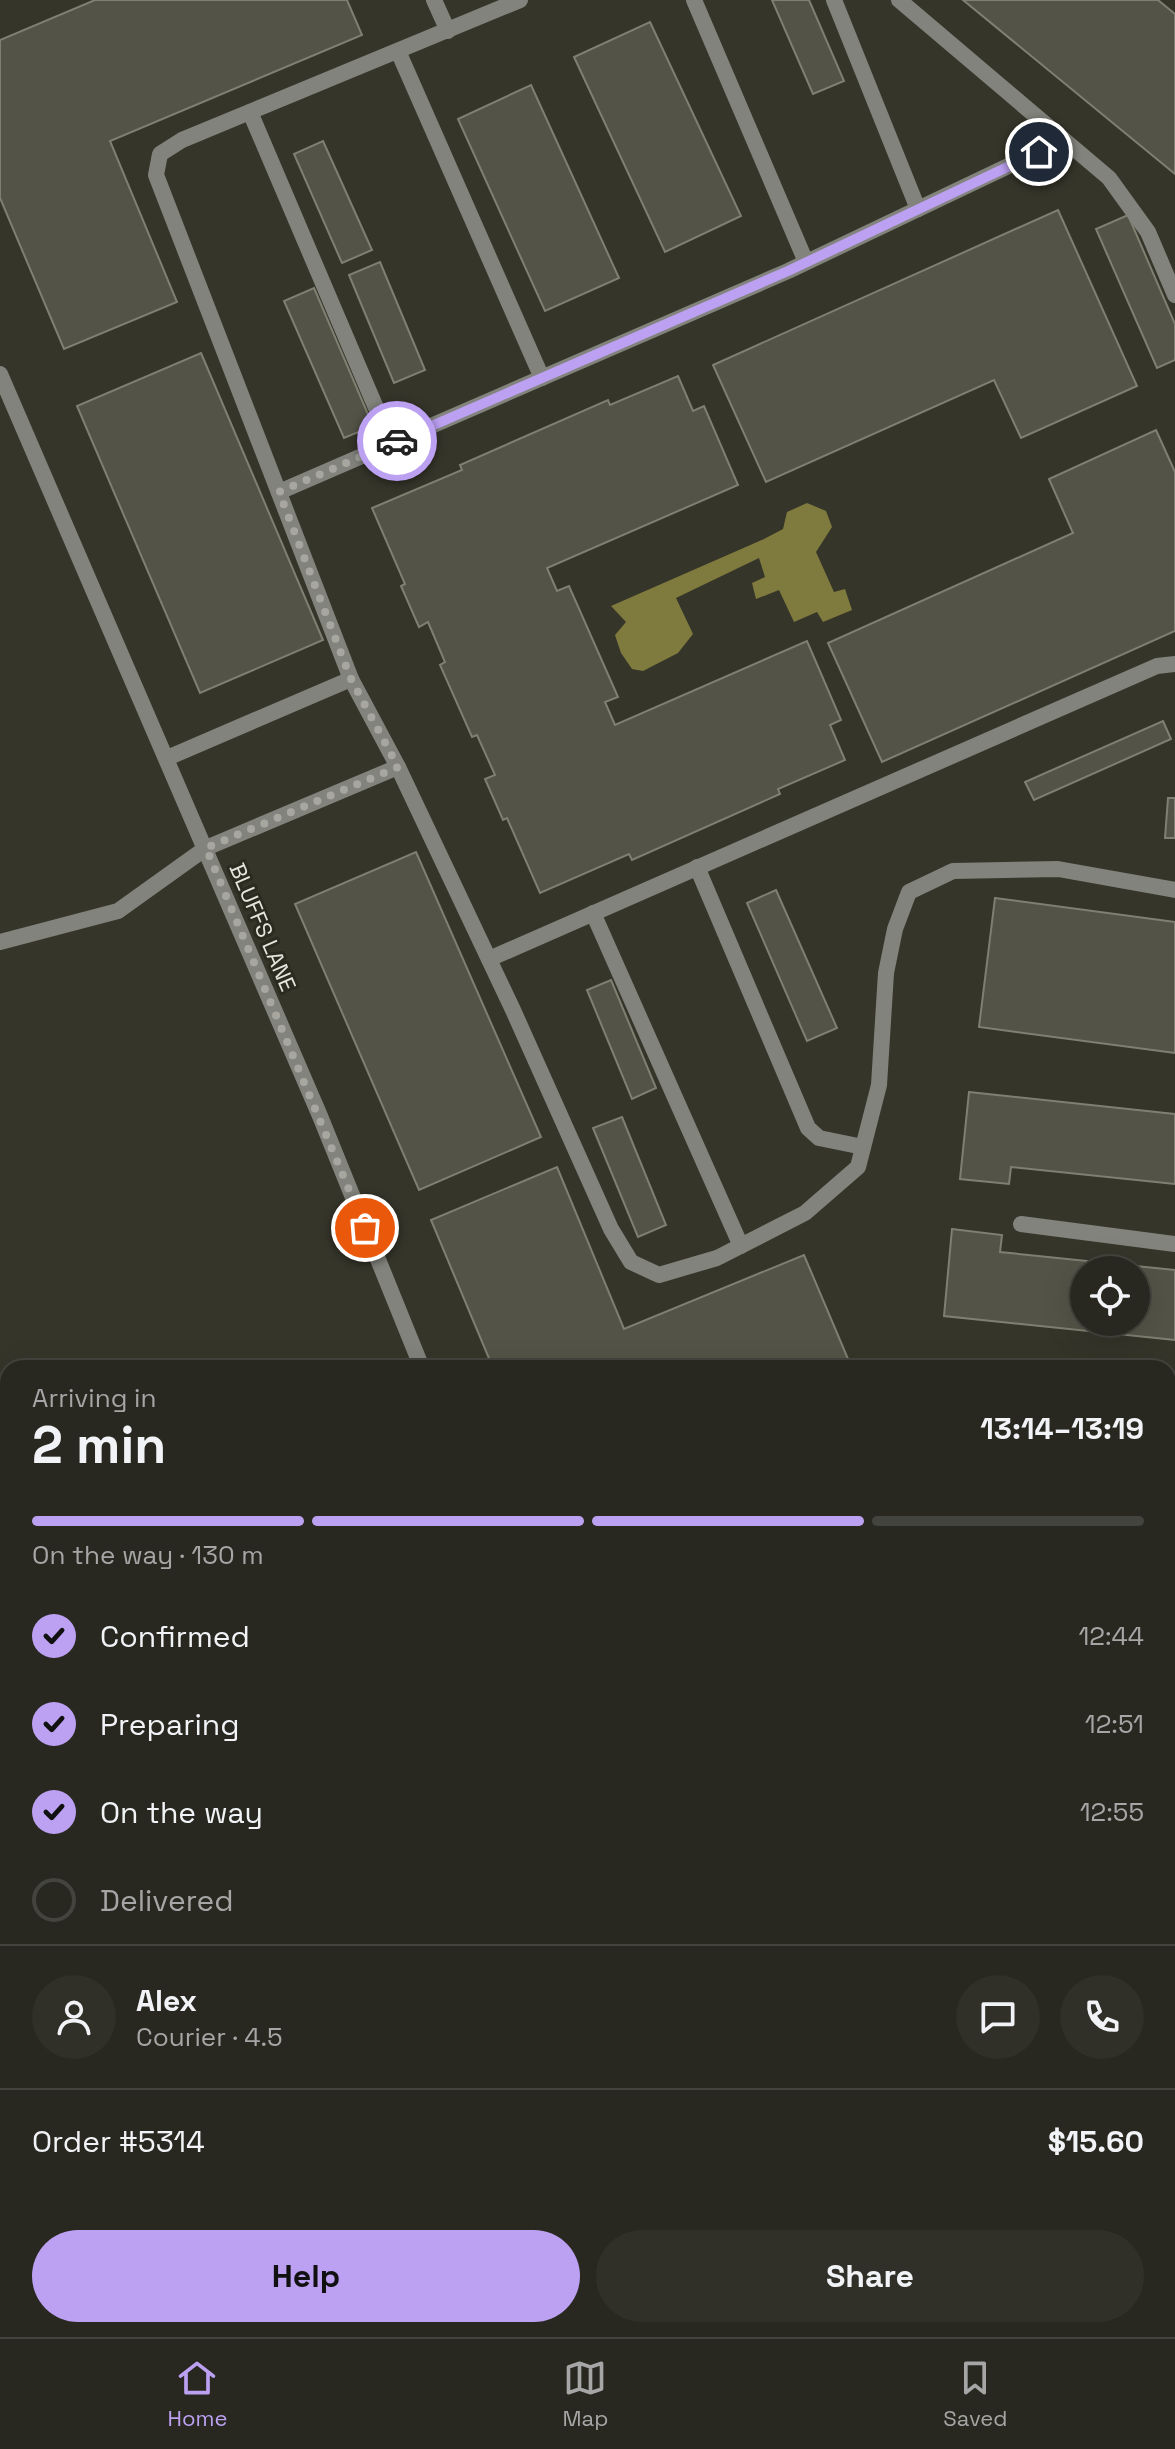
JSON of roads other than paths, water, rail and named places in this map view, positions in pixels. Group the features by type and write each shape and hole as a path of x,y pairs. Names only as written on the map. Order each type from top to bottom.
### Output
{"street":[{"path":"434,0 448,31"},
{"path":"520,0 182,140 160,154 156,175 351,679 398,767 611,1229 631,1262 659,1275 717,1258 805,1213 858,1167 879,1085 886,973 895,929 909,892 953,871 1058,869 1175,890"},
{"path":"694,0 806,262"},
{"path":"834,0 918,209"},
{"path":"899,0 1109,178 1148,232 1175,295"},
{"path":"398,51 542,378"},
{"path":"250,112 391,443"},
{"path":"279,492 806,262 1063,140"},
{"name":"BLUFFS LANE","path":"0,374 206,848 419,1360"},
{"path":"489,959 1157,666 1175,664"},
{"path":"167,758 351,679"},
{"path":"0,942 118,911 206,848 398,767"},
{"path":"697,867 808,1128 819,1138 863,1147"},
{"path":"593,913 741,1246"},
{"path":"1021,1224 1175,1244"}]}
